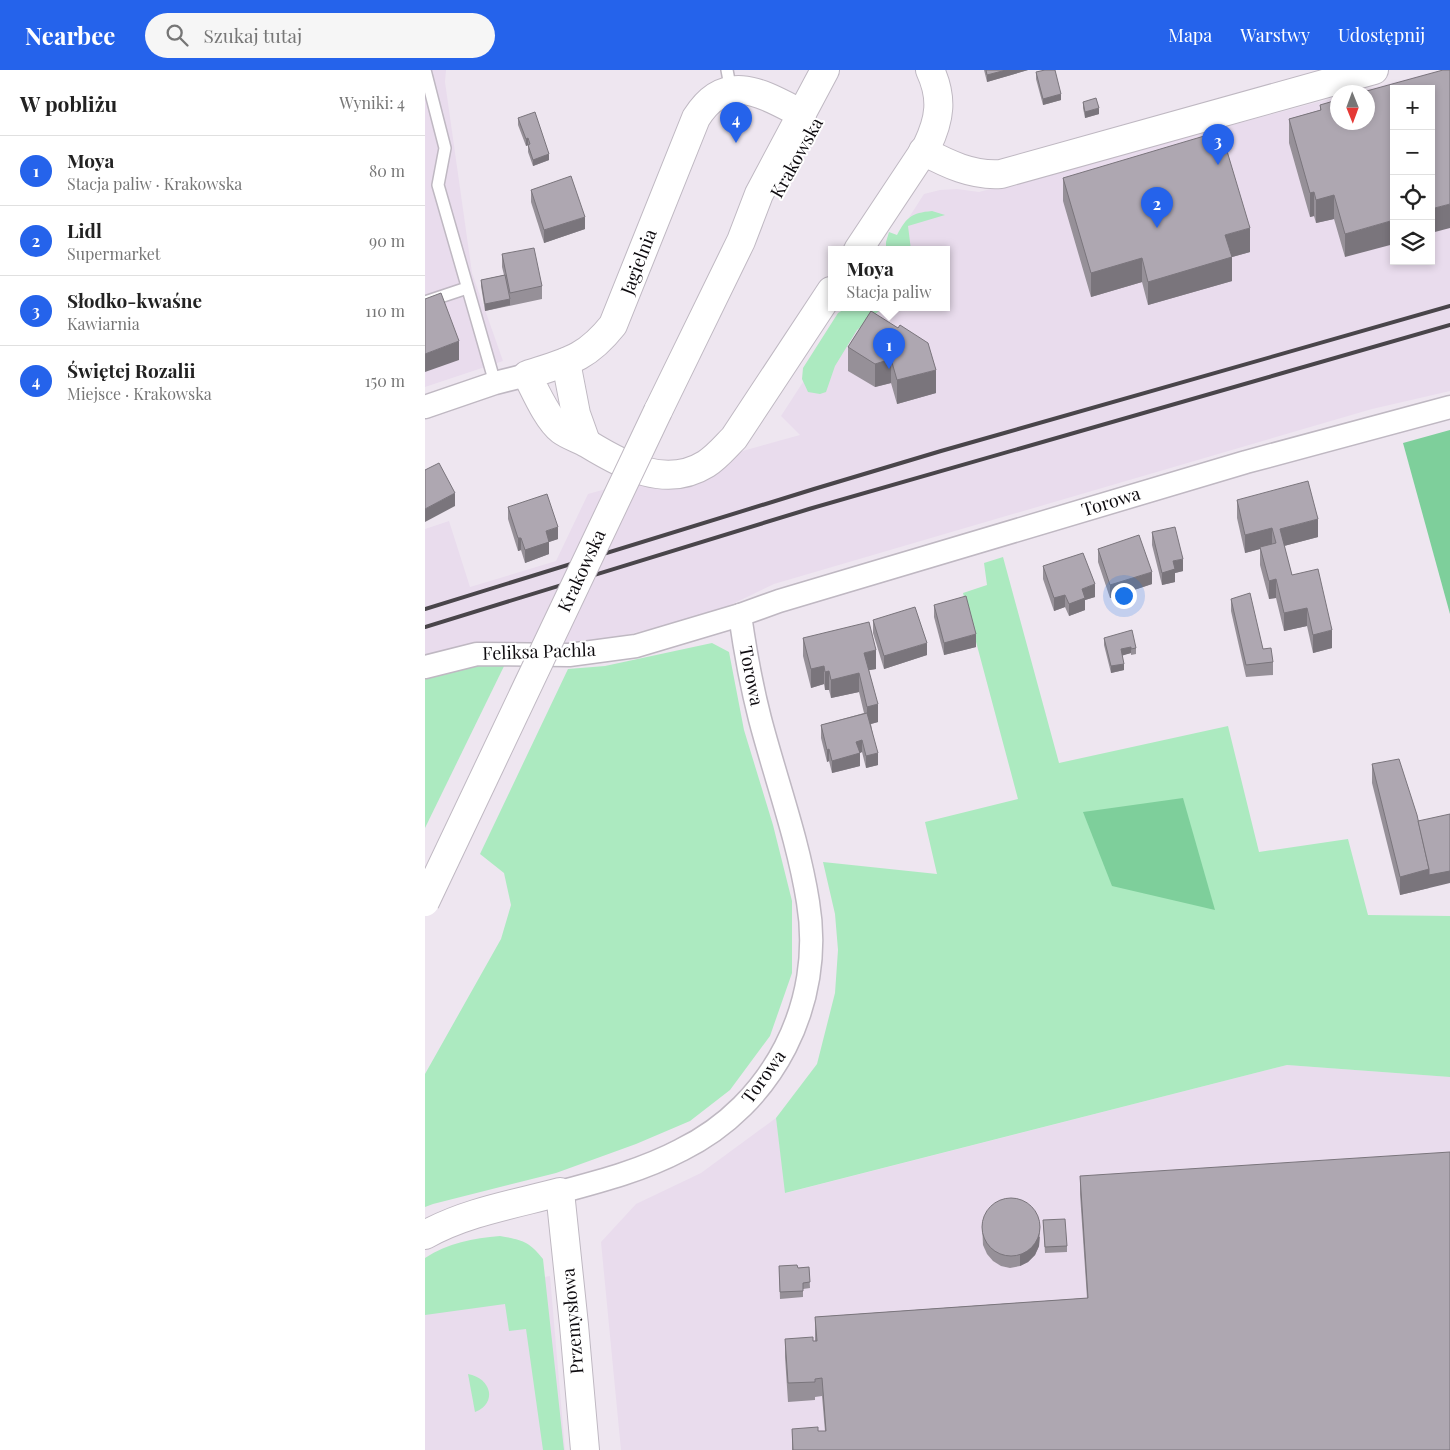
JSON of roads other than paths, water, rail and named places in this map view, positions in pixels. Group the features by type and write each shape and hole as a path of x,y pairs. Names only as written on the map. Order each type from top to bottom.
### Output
{"street":[{"name":"Krakowska","path":"425,902 658,411 741,241 759,194 825,70"},
{"name":"Krakowska","path":"741,241 777,198 845,70"},
{"path":"862,246 923,151 935,128 939,110 935,81 930,70"},
{"path":"923,151 948,164 971,172 992,175 1001,174 1374,70"},
{"name":"Jagielnia","path":"425,407 495,383 566,362 585,354 600,342 613,325 696,118 705,104 729,80 802,114"},
{"path":"527,375 543,406 560,429 586,442 604,454 638,470 657,475 684,472 705,464 714,458 734,438 828,296"},
{"path":"566,362 576,414 586,442"},
{"name":"Torowa","path":"425,1235 453,1221 633,1170 681,1151 719,1127 750,1099 774,1069 791,1037 799,1017 809,978 811,960 809,904 794,837 751,682 740,615 797,595 1246,462 1450,407"},
{"name":"Feliksa Pachla","path":"425,667 477,654 569,655 637,646 740,615"},
{"name":"Przemysłowa","path":"560,1192 585,1450"}],"lane":[{"path":"425,70 445,148 438,185 495,383"},
{"path":"425,302 467,288"}],"railway":[{"path":"425,609 941,451 1450,306"},
{"path":"425,627 809,509 1450,325"}],"place":[{"name":"Świętej Rozalii","path":"736,143"},
{"name":"Słodko-kwaśne","path":"1218,165"},
{"name":"Lidl","path":"1157,228"},
{"name":"Moya","path":"889,369"}]}
